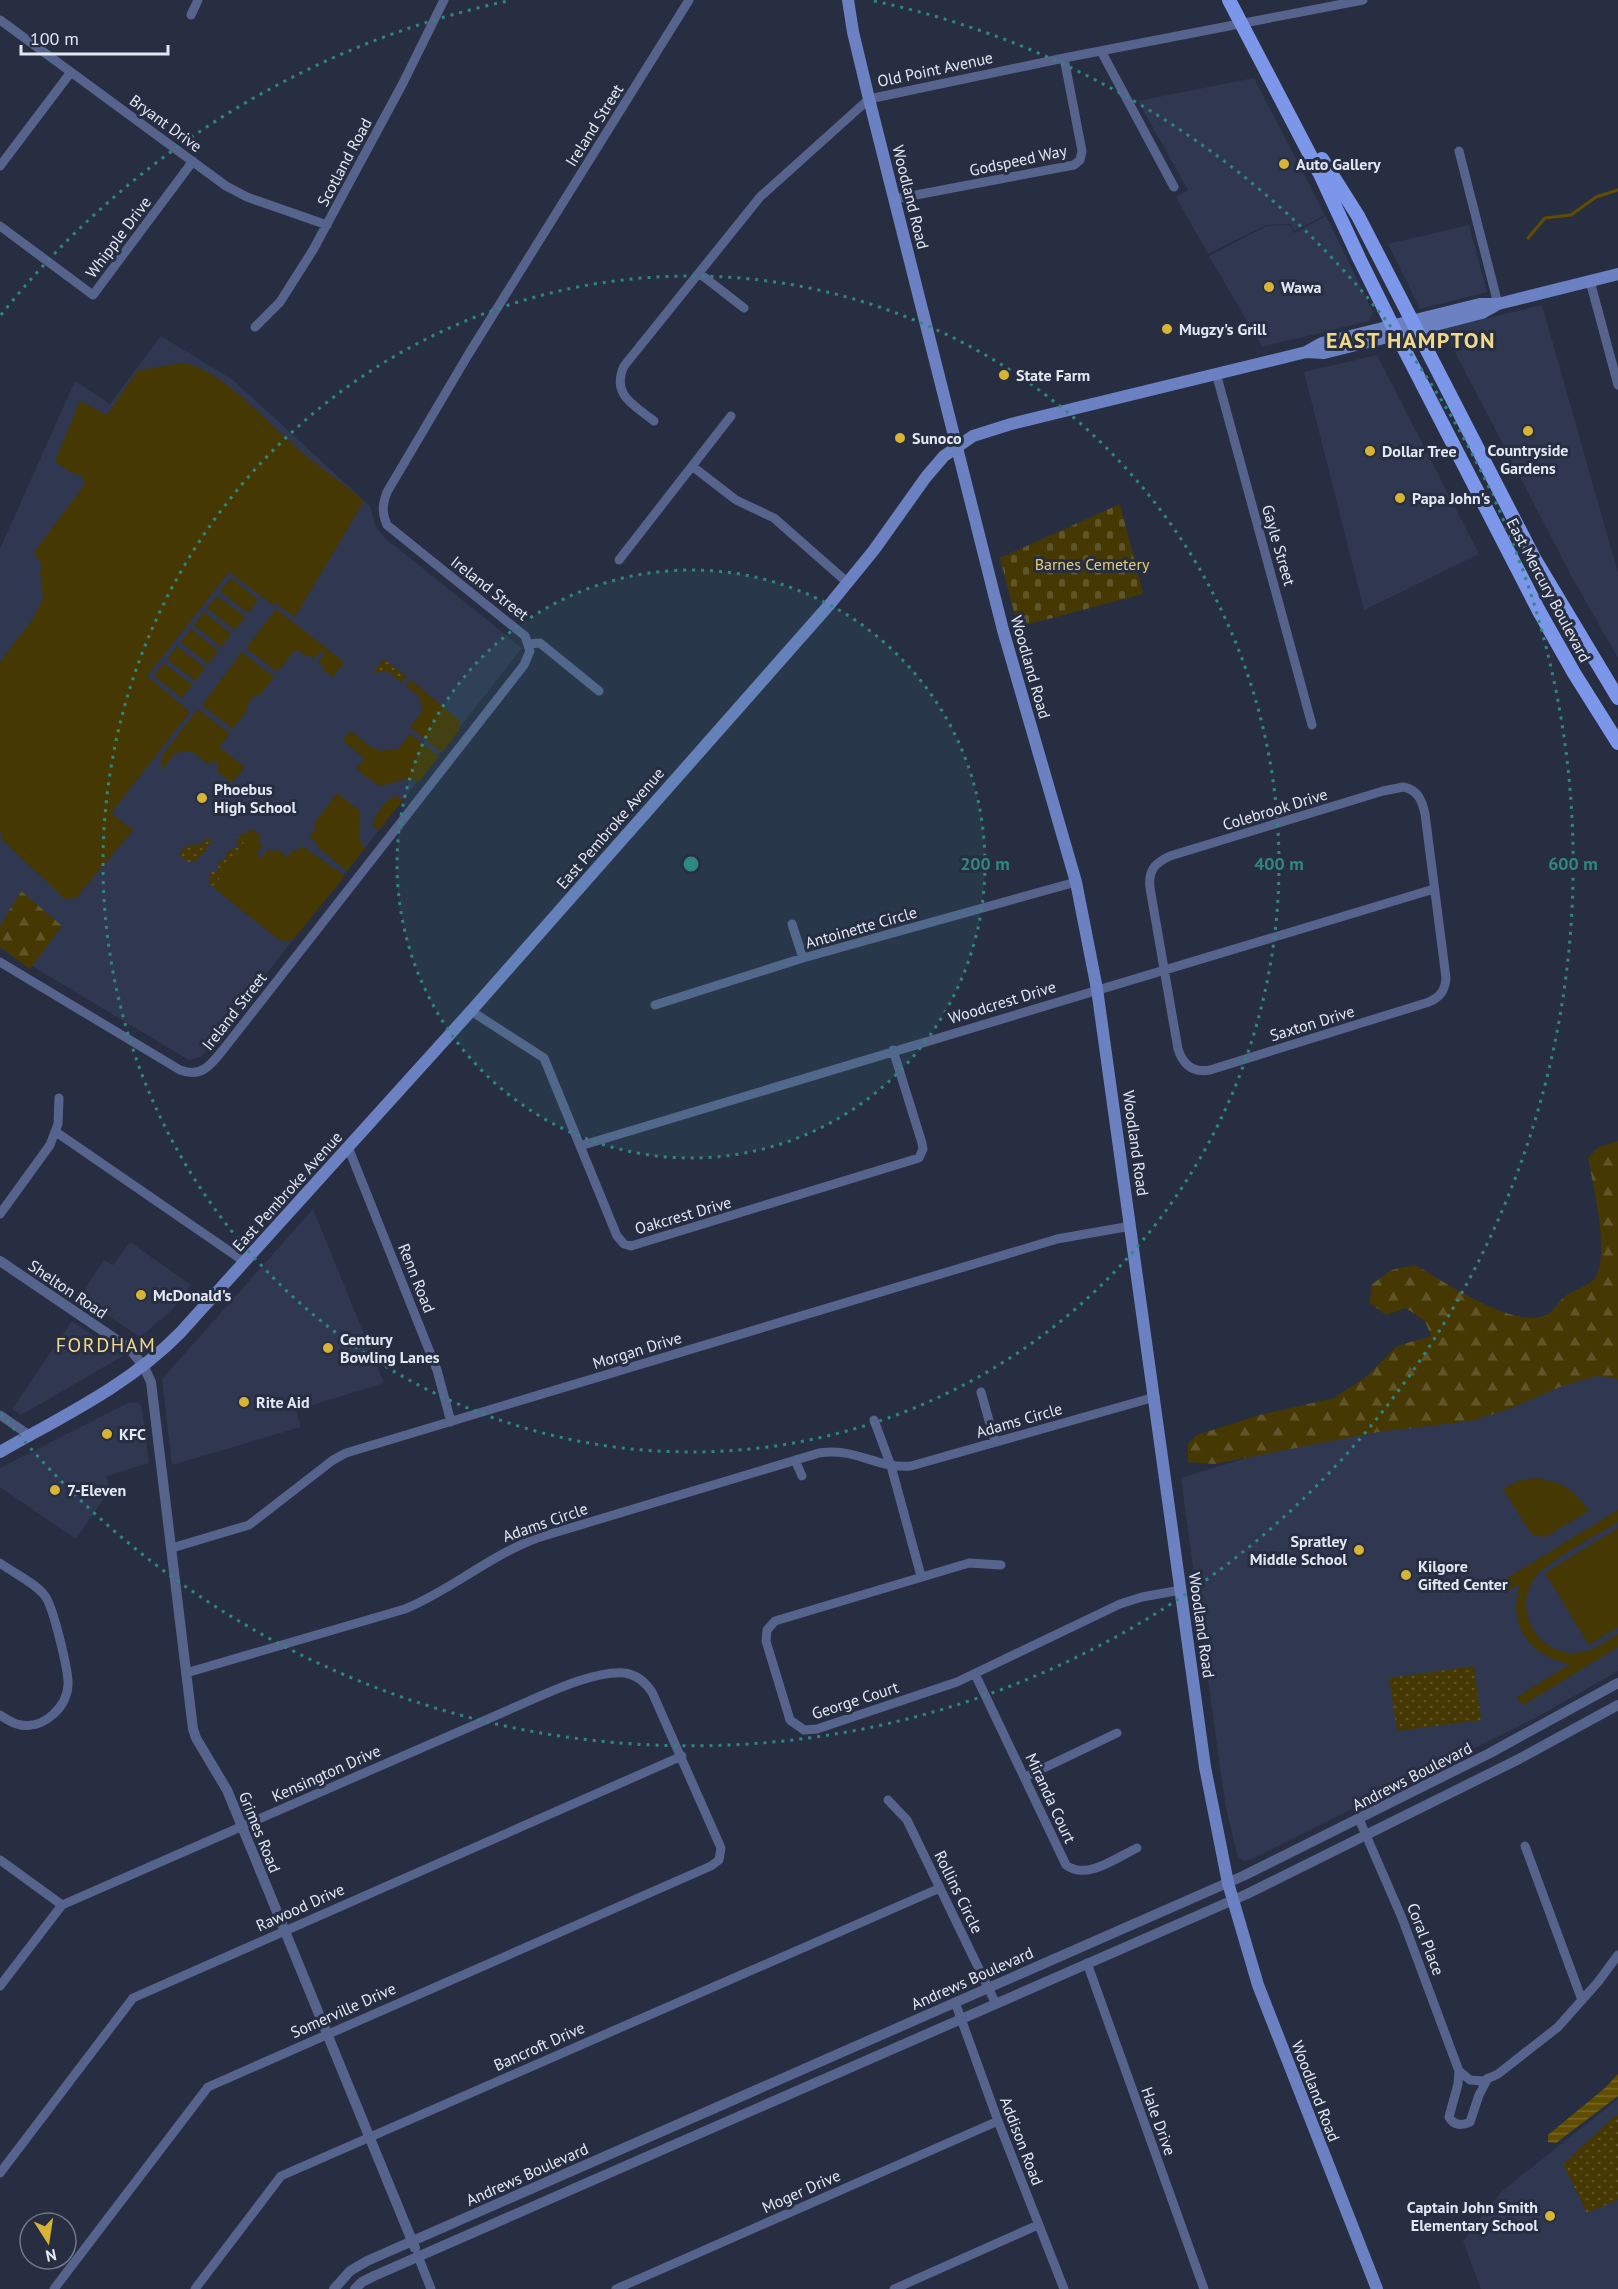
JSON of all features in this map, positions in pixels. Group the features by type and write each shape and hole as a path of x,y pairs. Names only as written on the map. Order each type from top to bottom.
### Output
{"main road":[{"name":"Woodland Road","path":"848,0 869,99 956,446 1004,630 1076,882 1097,989 1205,1767 1228,1883 1261,1995 1377,2289"},
{"name":"East Mercury Boulevard","path":"1229,0 1246,23 1327,168 1358,216 1534,558 1618,698"},
{"name":"East Mercury Boulevard","path":"1240,0 1246,23 1395,330 1550,631 1594,707 1618,743"},
{"name":"East Pembroke Avenue","path":"0,1452 122,1382 144,1367 180,1334 471,1011 848,583 931,470 956,446 973,436 997,428 1306,352 1324,353 1480,304 1498,304 1618,274"}],"street":[{"path":"191,15 198,0"},
{"name":"Scotland Road","path":"255,327 284,297 327,225 403,84 444,0"},
{"name":"Ireland Street","path":"0,962 180,1070 194,1073 209,1068 524,665 528,658 529,644 520,631 387,525 382,503 468,355 689,0"},
{"name":"Old Point Avenue","path":"654,421 622,393 619,385 624,366 760,196 869,99 1064,58 1363,0"},
{"name":"Bryant Drive","path":"0,20 226,186 247,197 327,225"},
{"path":"1101,51 1174,187"},
{"name":"Godspeed Way","path":"895,199 1046,171 1074,165 1080,160 1082,151 1064,58"},
{"path":"0,166 71,72"},
{"path":"1459,151 1498,304"},
{"name":"Whipple Drive","path":"0,226 93,295 193,161"},
{"path":"699,273 744,308"},
{"path":"1590,281 1618,385"},
{"name":"Gayle Street","path":"1216,373 1312,725"},
{"path":"619,560 731,416"},
{"path":"692,466 735,500 774,518 848,583"},
{"path":"529,644 540,643 599,691"},
{"name":"Colebrook Drive","path":"1165,971 1150,888 1152,869 1157,863 1170,856 1383,791 1411,789 1416,792 1423,805 1434,889"},
{"name":"Antoinette Circle","path":"655,1005 803,958 1076,882"},
{"name":"Woodcrest Drive","path":"580,1146 1434,889"},
{"name":"Saxton Drive","path":"1165,971 1178,1048 1183,1062 1195,1070 1210,1070 1429,1002 1442,992 1446,978 1434,889"},
{"path":"792,924 803,958"},
{"name":"Oakcrest Drive","path":"471,1011 544,1058 617,1236 624,1244 631,1245 920,1158 923,1149 893,1050"},
{"path":"0,1214 50,1145 56,1132 59,1098"},
{"path":"56,1132 245,1262"},
{"name":"Renn Road","path":"348,1147 437,1370 451,1422"},
{"name":"Morgan Drive","path":"172,1548 249,1526 333,1460 346,1453 1057,1239 1131,1226"},
{"name":"Shelton Road","path":"0,1261 130,1349 144,1367"},
{"name":"Grimes Road","path":"144,1367 153,1388 194,1734 220,1778 242,1827 431,2289"},
{"path":"981,1392 995,1442"},
{"name":"Adams Circle","path":"186,1673 405,1609 439,1594 501,1554 537,1538 819,1453 840,1451 891,1466 918,1464 1155,1396"},
{"path":"0,1416 29,1435"},
{"path":"874,1420 891,1466 921,1576"},
{"path":"795,1460 802,1476"},
{"path":"0,1563 46,1597 69,1682 67,1695 58,1710 36,1724 20,1725 0,1715"},
{"name":"George Court","path":"1001,1565 969,1563 781,1618 770,1624 766,1635 767,1647 790,1720 798,1728 817,1729 975,1674 1120,1604 1142,1597 1181,1590"},
{"name":"Kensington Drive","path":"0,1986 62,1905 547,1693 608,1674 626,1673 634,1676 652,1692 682,1756"},
{"name":"Miranda Court","path":"975,1674 1064,1861 1070,1868 1080,1871 1090,1870 1137,1848"},
{"name":"Andrews Boulevard","path":"334,2289 350,2271 367,2261 1228,1883 1540,1727 1618,1683"},
{"name":"Andrews Boulevard","path":"355,2289 363,2282 418,2256 1232,1900 1509,1764 1618,1705"},
{"path":"1024,1777 1117,1733"},
{"name":"Somerville Drive","path":"54,2289 208,2087 716,1863 721,1856 720,1844 682,1756"},
{"name":"Rawood Drive","path":"0,2173 133,1998 682,1756"},
{"name":"Rollins Circle","path":"888,1800 907,1820 996,2004"},
{"name":"Coral Place","path":"1359,1819 1411,1939 1459,2071"},
{"path":"1525,1846 1582,2000"},
{"path":"0,1860 62,1905"},
{"name":"Bancroft Drive","path":"195,2289 281,2176 940,1888"},
{"path":"1459,2071 1470,2080 1482,2081 1498,2074 1558,2027 1618,1955"},
{"name":"Hale Drive","path":"1087,1963 1204,2289"},
{"name":"Addison Road","path":"955,2002 998,2121 1064,2289"},
{"path":"1459,2071 1449,2117 1458,2125 1470,2122 1479,2094 1488,2078"},
{"name":"Moger Drive","path":"616,2289 998,2121"},
{"path":"894,2289 1038,2225"}],"shaded area":[{"path":"1254,78 1325,215 1294,231 1290,224 1266,225 1208,254 1176,197 1188,190 1138,101"},
{"path":"1326,216 1373,312 1369,321 1262,347 1209,256 1267,226 1289,225 1294,233"},
{"path":"1469,225 1487,292 1420,309 1388,244"},
{"path":"1542,305 1618,573 1618,658 1573,579 1443,329"},
{"name":"Phoebus High School","path":"161,336 233,380 370,506 376,527 385,538 522,648 201,1057 189,1060 0,947 0,549 75,381 110,404"},
{"path":"1377,355 1479,554 1364,610 1304,372"},
{"path":"313,1209 384,1383 296,1410 301,1427 172,1465 162,1379"},
{"path":"130,1242 191,1285 170,1312 140,1337 80,1297 104,1260 113,1265"},
{"path":"72,1321 123,1356 21,1415 12,1409"},
{"name":"Kilgore Gifted Center","path":"1605,1347 1618,1358 1618,1671 1539,1716 1250,1860 1245,1861 1238,1858 1226,1808 1220,1768 1181,1478"},
{"path":"130,1402 139,1403 142,1408 149,1463 107,1476 109,1491 76,1539 0,1487 0,1468"},
{"path":"1618,2074 1618,2096 1556,2143 1548,2142 1548,2135 1605,2088"},
{"name":"Captain John Smith Elementary School","path":"1618,2099 1618,2289 1481,2289 1463,2241 1502,2191"}],"green space":[{"path":"180,363 194,366 226,384 298,449 364,501 295,617 275,603 273,605 229,572 147,676 190,712 111,813 133,830 76,898 65,899 0,838 3,834 0,832 0,662 34,617 43,598 40,571 42,566 34,552 85,484 81,476 68,471 55,461 80,401 107,415 137,371"},
{"name":"Barnes Cemetery","path":"1120,504 1143,594 1018,627 1000,558"},
{"path":"231,578 258,600 248,613 220,591"},
{"path":"217,596 245,617 235,630 207,608"},
{"path":"276,609 344,662 333,677 322,669 324,667 318,662 324,654 321,651 314,659 296,649 277,672 246,648"},
{"path":"204,612 231,634 221,647 194,625"},
{"path":"191,629 218,651 208,664 181,642"},
{"path":"177,646 205,668 195,681 167,659"},
{"path":"242,652 274,677 259,696 255,694 246,707 248,709 233,729 202,705"},
{"path":"384,659 407,677 402,683 387,671 372,673"},
{"path":"164,663 192,685 182,698 154,676"},
{"path":"411,680 459,720 459,730 442,753 410,727 422,712 420,697 406,686"},
{"path":"198,709 230,734 219,747 245,767 232,783 218,772 217,761 208,764 191,751 175,753 162,770 161,757"},
{"path":"350,731 380,751 398,749 410,734 439,756 419,782 407,779 379,786 356,769 364,759 343,740"},
{"path":"337,793 360,811 359,839 365,848 347,871 317,847 318,844 309,837 316,828 313,825"},
{"path":"396,796 403,800 378,831 373,826 375,818 384,804"},
{"path":"251,829 261,836 258,841 263,845 256,854 261,858 269,849 274,853 277,849 287,857 294,849 298,851 302,846 345,876 293,940 278,939 210,885 214,886 243,845 246,834"},
{"path":"246,834 243,845 214,886 210,885 209,874 217,871 219,867 217,864 221,860 224,861 227,852 237,847 237,838"},
{"path":"208,836 211,843 196,861 188,862 179,855 186,845 202,844"},
{"path":"21,891 62,926 30,969 0,947 0,926"},
{"path":"1618,1141 1618,1379 1598,1376 1562,1386 1509,1409 1471,1421 1378,1432 1214,1464 1188,1462 1188,1444 1197,1435 1256,1416 1334,1398 1367,1376 1397,1346 1431,1336 1425,1321 1406,1308 1386,1315 1370,1303 1371,1285 1391,1270 1415,1265 1478,1301 1514,1315 1530,1318 1544,1316 1564,1297 1588,1284 1594,1279 1599,1269 1601,1238 1597,1202 1588,1158 1599,1147"},
{"path":"1537,1478 1568,1488 1589,1511 1545,1537 1532,1535 1503,1489 1517,1481"},
{"path":"1618,1510 1618,1522 1561,1556 1540,1572 1528,1590 1526,1603 1527,1615 1532,1627 1548,1645 1559,1651 1584,1652 1618,1634 1618,1647 1523,1705 1517,1697 1570,1664 1543,1654 1533,1646 1519,1625 1517,1599 1520,1584 1507,1591 1501,1582"},
{"path":"1618,1528 1618,1627 1589,1645 1545,1573"},
{"path":"1474,1666 1481,1720 1397,1731 1389,1678"},
{"path":"1618,2115 1618,2200 1587,2213 1563,2164"}],"waterway":[{"path":"1528,238 1545,218 1571,215 1596,197 1618,190"}],"place":[{"name":"Auto Gallery","path":"1284,164"},
{"name":"Wawa","path":"1269,287"},
{"name":"Mugzy's Grill","path":"1167,329"},
{"name":"State Farm","path":"1004,375"},
{"name":"Countryside Gardens","path":"1528,431"},
{"name":"Sunoco","path":"900,438"},
{"name":"Dollar Tree","path":"1370,451"},
{"name":"Papa John's","path":"1400,498"},
{"name":"Phoebus High School","path":"202,798"},
{"name":"McDonald's","path":"141,1295"},
{"name":"Century Bowling Lanes","path":"328,1348"},
{"name":"Rite Aid","path":"244,1402"},
{"name":"KFC","path":"107,1434"},
{"name":"7-Eleven","path":"55,1490"},
{"name":"Spratley Middle School","path":"1359,1550"},
{"name":"Kilgore Gifted Center","path":"1406,1575"},
{"name":"Captain John Smith Elementary School","path":"1550,2216"}],"district":[{"name":"EAST HAMPTON","path":"1411,340"},
{"name":"FORDHAM","path":"106,1345"}]}
